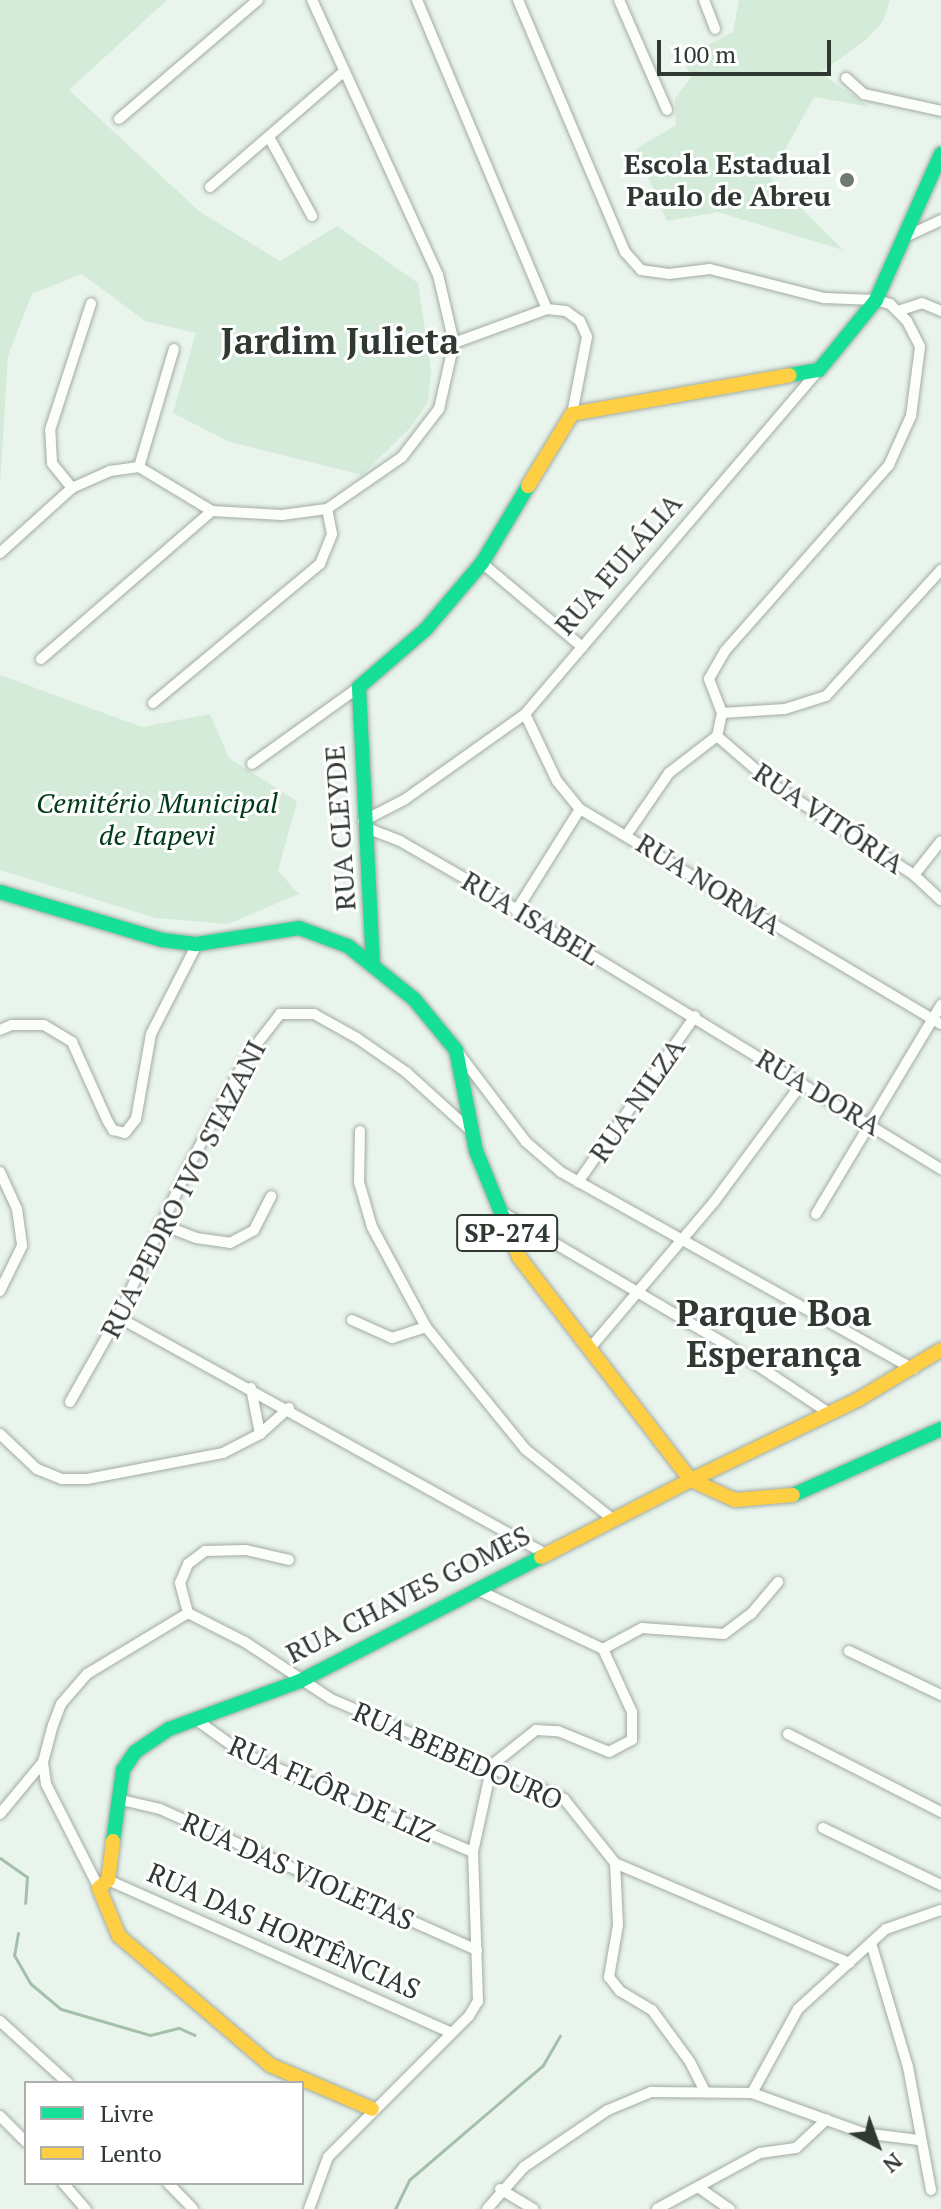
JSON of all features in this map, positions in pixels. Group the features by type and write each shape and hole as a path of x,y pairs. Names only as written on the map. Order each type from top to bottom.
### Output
{"street":[{"path":"119,119 258,0"},
{"path":"0,553 72,488 110,471 139,467 212,511 282,515 327,509 376,478 424,434 439,409 454,343 438,275 312,0"},
{"path":"417,0 547,309"},
{"path":"518,0 625,252 641,270 669,274 710,269 824,298 876,300 898,311 916,334 920,364 911,416 889,465 725,651 709,679 722,713 717,736 669,773 627,834"},
{"path":"619,0 667,110"},
{"path":"704,0 715,29"},
{"path":"210,187 343,72"},
{"path":"846,78 864,94 941,111"},
{"path":"269,137 312,216"},
{"name":"RUA EULÁLIA","path":"363,824 404,800 525,714 876,300 941,154"},
{"path":"905,237 941,220"},
{"path":"898,311 922,303 941,311"},
{"path":"72,488 52,463 50,430 91,304"},
{"path":"252,764 359,687 426,629 482,563 572,414 587,337 580,321 566,311 547,309 454,343"},
{"path":"139,467 174,349"},
{"path":"572,414 819,370"},
{"path":"153,703 320,564 332,534 327,509"},
{"path":"41,659 212,511"},
{"path":"482,563 582,647"},
{"path":"722,713 785,709 826,696 941,570"},
{"name":"RUA CLEYDE","path":"359,687 363,824 373,965"},
{"name":"RUA NORMA","path":"525,714 557,781 580,809 627,834 937,1022"},
{"name":"RUA VITÓRIA","path":"717,736 775,786 914,875 941,900"},
{"path":"516,911 580,809"},
{"name":"RUA ISABEL","path":"363,824 400,841 695,1016"},
{"path":"914,875 941,841"},
{"name":"SP-274","path":"0,892 132,933 197,944 299,928 348,946 429,1012 456,1050 472,1131 497,1209 536,1283 591,1347 677,1467 691,1480 735,1500 789,1497 941,1429"},
{"path":"0,1030 12,1025 44,1025 72,1042 107,1120 113,1130 125,1133 136,1119 143,1057 151,1034 197,944"},
{"path":"816,1214 937,1022 941,1005"},
{"name":"RUA PEDRO IVO STAZANI","path":"70,1402 118,1317 160,1224 249,1054 280,1014 314,1014 357,1038 406,1072 472,1131"},
{"name":"RUA DORA","path":"695,1016 941,1169"},
{"name":"RUA NILZA","path":"578,1182 695,1016"},
{"path":"456,1050 526,1142 578,1182 684,1238 915,1369"},
{"path":"591,1347 684,1238 802,1083"},
{"path":"360,1131 359,1182 368,1215 426,1327 525,1449 611,1518"},
{"path":"0,1172 17,1209 22,1246 0,1291"},
{"path":"160,1224 196,1238 230,1243 254,1230 271,1196"},
{"path":"497,1209 640,1293 829,1413"},
{"path":"118,1317 289,1408 545,1554"},
{"path":"352,1320 392,1338 426,1327"},
{"name":"RUA CHAVES GOMES","path":"104,1884 123,1770 135,1752 195,1719 256,1693 300,1681 480,1591 611,1518 915,1369 941,1350"},
{"path":"251,1388 260,1434"},
{"path":"0,1434 48,1475 75,1480 223,1453 260,1434 289,1408"},
{"path":"0,1814 43,1762 61,1704 72,1688 188,1613 180,1583 188,1564 205,1551 246,1550 289,1560"},
{"path":"603,1649 642,1628 724,1634 751,1614 778,1582"},
{"path":"309,2207 320,2167 372,2109 451,2033 478,2001 473,1852 492,1765 536,1730 558,1731 609,1752 626,1747 635,1729 632,1712 603,1649 480,1591"},
{"name":"RUA BEBEDOURO","path":"188,1613 245,1642 300,1681 353,1709 492,1765 564,1799 615,1863"},
{"path":"849,1651 941,1695"},
{"name":"RUA FLÔR DE LIZ","path":"195,1719 244,1754 473,1852"},
{"path":"788,1734 941,1812"},
{"path":"43,1762 53,1801 104,1884 119,1936 227,2032 270,2065 372,2109"},
{"name":"RUA DAS VIOLETAS","path":"117,1799 160,1809 477,1950"},
{"path":"823,1828 941,1885"},
{"path":"704,2090 690,2062 652,2010 620,1991 609,1977 618,1925 615,1863 850,1963"},
{"name":"RUA DAS HORTÊNCIAS","path":"104,1884 451,2033"},
{"path":"752,2093 798,2009 871,1943 905,1919 941,1910"},
{"path":"871,1943 908,2067 919,2140 931,2190"},
{"path":"0,2021 66,2081"},
{"path":"487,2209 500,2189 524,2167 632,2096 704,2090 752,2093 863,2133 919,2140"},
{"path":"0,2116 24,2140"},
{"path":"657,2209 760,2153 796,2148 827,2119"},
{"path":"65,2185 86,2209"},
{"path":"170,2185 193,2209"},
{"path":"698,2187 730,2209"},
{"path":"500,2189 533,2209"}],"green space":[{"path":"0,0 167,0 69,90 200,212 280,261 337,226 418,283 431,371 428,402 410,428 362,475 230,442 173,413 196,333 145,321 82,274 32,294 8,356 0,487"},
{"path":"739,0 890,0 883,21 866,40 820,73 870,107 814,97 770,177 843,250 718,212 667,221 636,149 676,125 675,98 691,77 683,58 733,32"},
{"name":"Cemitério Municipal de Itapevi","path":"0,675 142,727 210,714 229,758 297,801 278,871 299,894 228,924 156,918 0,870"}],"waterway":[{"path":"0,1858 27,1877 25,1903"},
{"path":"18,1933 14,1955 31,1984 61,2009 150,2035 179,2028 195,2035"},
{"path":"395,2209 409,2180 543,2065 560,2036"}],"traffic: fast":[{"path":"790,375 819,370 876,300 941,154"},
{"path":"373,965 359,687 426,629 482,563 528,486"},
{"path":"0,892 162,940 197,944 299,928 348,946 414,999 456,1050 476,1151 509,1232"},
{"path":"793,1495 941,1429"},
{"path":"113,1841 123,1770 135,1752 169,1729 300,1681 541,1557"}],"traffic: slow":[{"path":"528,486 572,414 790,375"},
{"path":"509,1232 519,1257 691,1480 735,1500 793,1495"},
{"path":"691,1480 859,1399 941,1350"},
{"path":"541,1557 691,1480"},
{"path":"113,1841 108,1880 99,1888 119,1936 270,2065 372,2109"}],"place":[{"name":"Escola Estadual Paulo de Abreu","path":"847,180"}],"district":[{"name":"Jardim Julieta","path":"340,341"},
{"name":"Parque Boa Esperança","path":"774,1332"}]}
